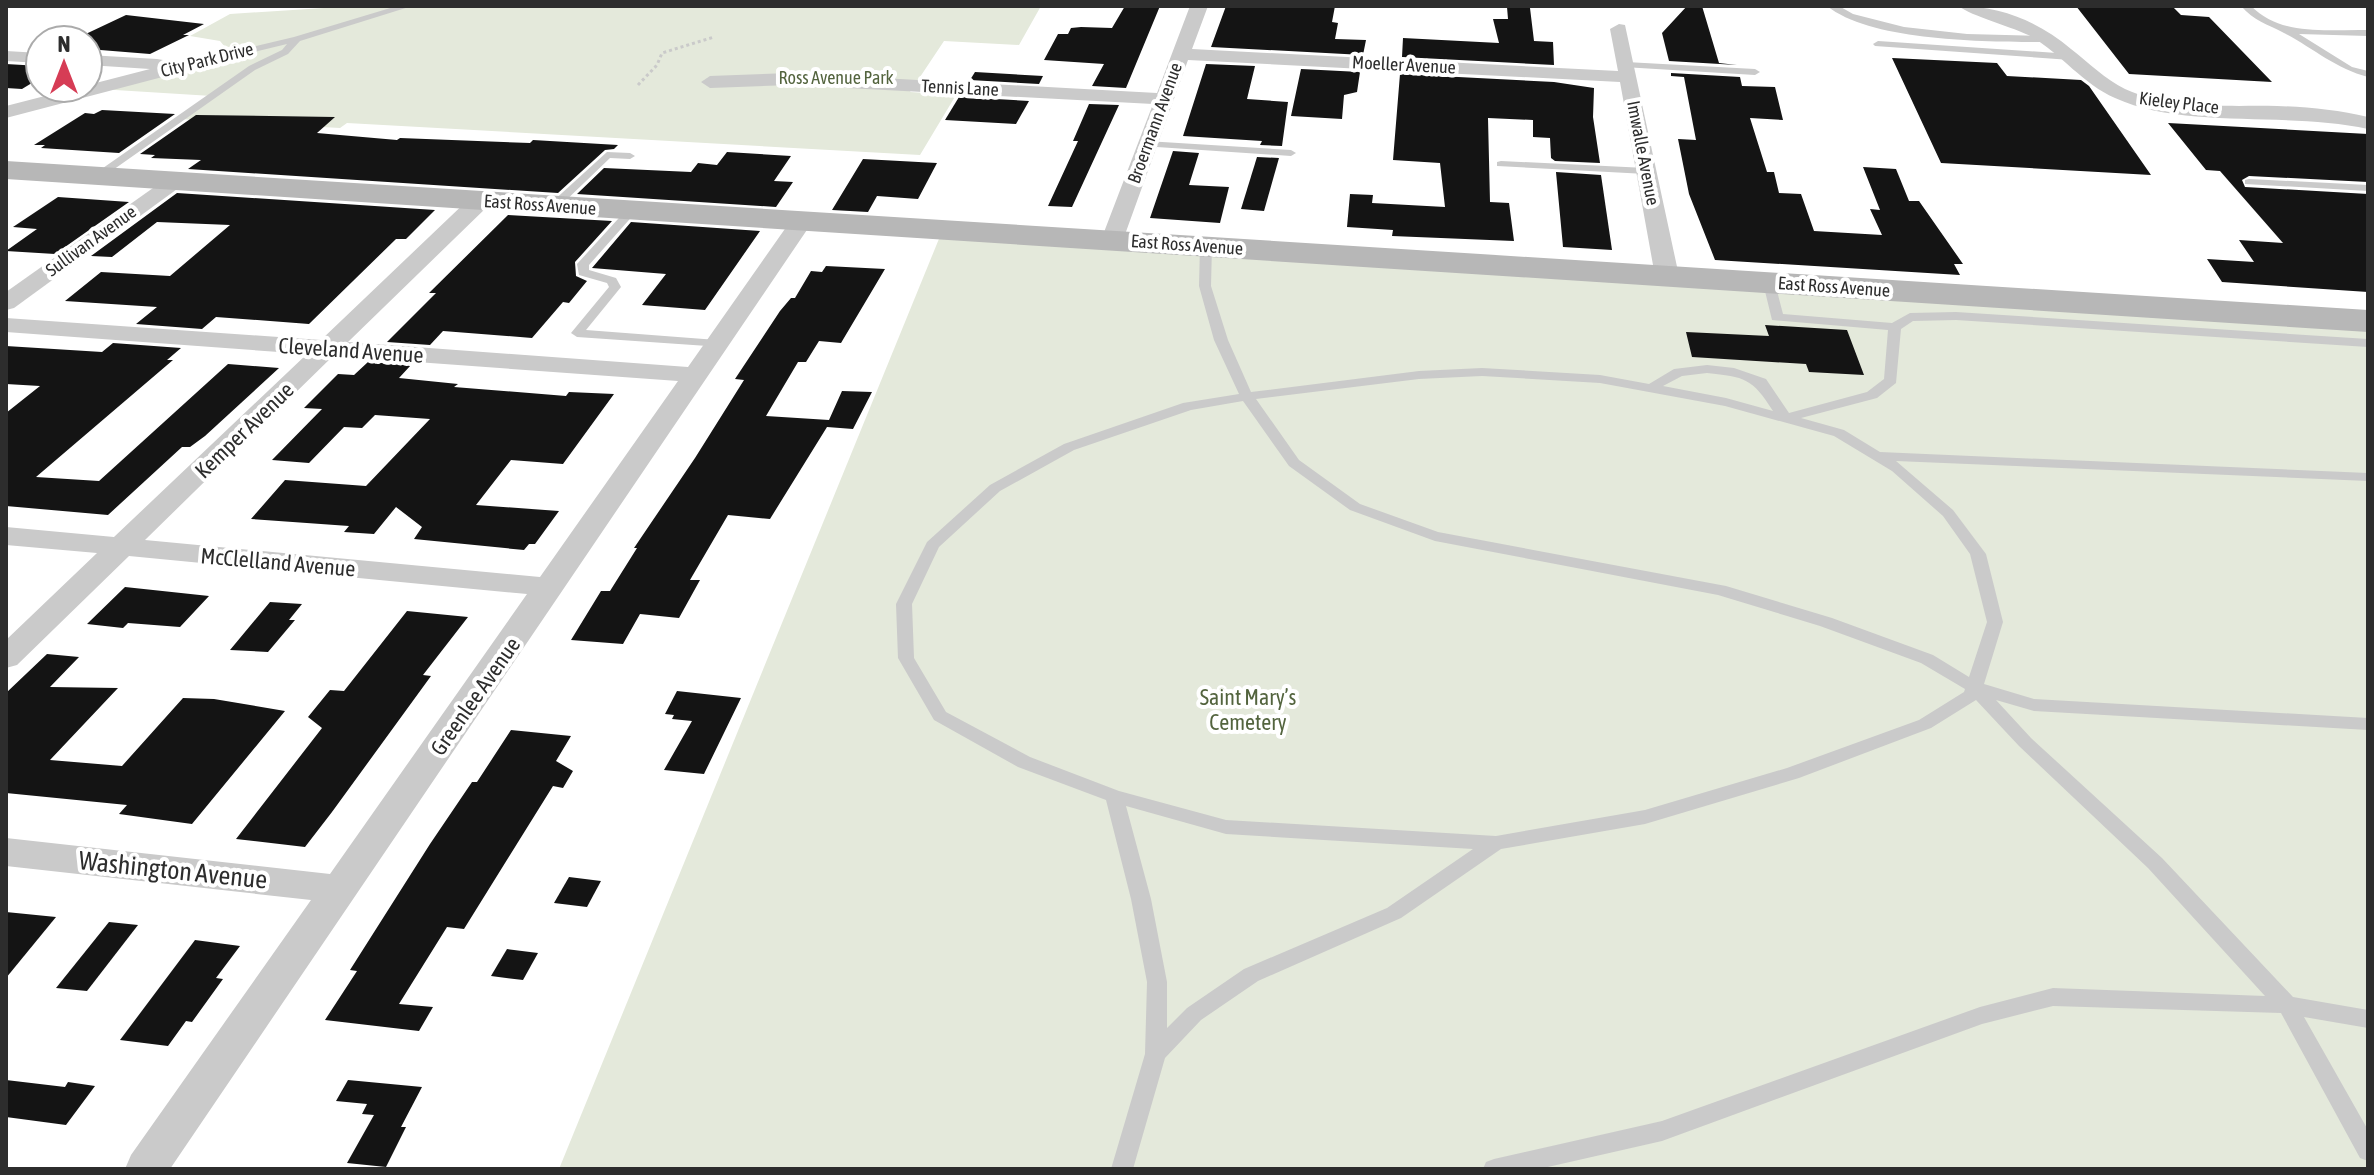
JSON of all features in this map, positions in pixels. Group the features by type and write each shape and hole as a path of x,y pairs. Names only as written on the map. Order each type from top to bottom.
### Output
{"street":[{"name":"Broermann Avenue","path":"1112,240 1199,6"},
{"name":"Kieley Place","path":"1968,6 1998,10 2047,39 2105,87 2148,102 2326,114 2368,123"},
{"name":"Imwalle Avenue","path":"1619,29 1667,276"},
{"name":"Moeller Avenue","path":"1180,54 1627,71"},
{"path":"104,61 187,65"},
{"name":"City Park Drive","path":"6,112 187,65"},
{"name":"Tennis Lane","path":"710,82 790,79 1163,99"},
{"name":"East Ross Avenue","path":"6,170 2368,321"},
{"name":"Sullivan Avenue","path":"6,303 177,180"},
{"name":"Kemper Avenue","path":"6,658 480,201"},
{"name":"Greenlee Avenue","path":"146,1169 802,221"},
{"name":"Cleveland Avenue","path":"6,325 695,375"},
{"name":"McClelland Avenue","path":"6,536 551,587"},
{"name":"Washington Avenue","path":"6,852 340,889"}],"lane":[{"name":"City Park Drive","path":"187,65 297,39 407,6"},
{"path":"1832,6 1845,15 1900,28 2004,39 2047,39"},
{"path":"2246,6 2260,20 2287,31 2349,69 2368,74"},
{"path":"2287,31 2368,33"},
{"path":"99,175 252,68 285,52 297,39"},
{"path":"1878,44 2071,57"},
{"path":"1627,71 1755,72"},
{"path":"1146,144 1291,153"},
{"path":"555,205 607,155 630,156"},
{"path":"1501,164 1646,171"},
{"path":"2249,182 2368,188"},
{"path":"632,210 583,264 583,272 612,281 615,287 577,333 717,344"},
{"path":"1206,246 1205,286 1221,340 1247,397 1294,463 1355,507 1435,536 1720,590 1826,622 1927,659 1974,687 2034,705 2368,724"},
{"path":"1769,283 1777,317 1895,327 1910,317 1956,316 2368,343"},
{"path":"1785,418 1872,395 1891,380 1895,327"},
{"path":"1651,388 1679,372 1707,369 1734,372 1761,382 1785,418"},
{"path":"1482,372 1600,379 1651,388 1726,402 1839,433 1897,468 1948,513 1978,554 1995,622 1972,695 1925,724 1793,773 1645,817 1496,843 1226,827 1114,796 1024,762 940,716 906,658 904,604 932,545 995,488 1069,447 1188,406 1388,378 1482,372"},
{"path":"1877,456 2368,477"},
{"path":"1974,687 2025,742 2155,863 2287,1005 2368,1151"},
{"path":"1114,796 1141,899 1157,982 1156,1054 1122,1168"},
{"path":"1156,1054 1194,1014 1251,975 1394,913 1496,843"},
{"path":"1494,1169 1662,1131 1980,1016 2053,997 2287,1005 2368,1019"}],"path":[{"path":"638,85 657,65 662,53 714,37"}],"green space":[{"name":"Ross Avenue Park","path":"355,6 1041,6 1019,45 944,41 910,92 956,95 920,155 347,123 340,128 180,119 212,96 104,89 230,53 220,41 190,36 230,14"},
{"name":"Saint Mary’s Cemetery","path":"943,229 2368,321 2368,1169 559,1169"}],"building":[{"path":"1125,6 1160,6 1126,88 1092,86 1104,64 1044,60 1058,34 1068,34 1071,28 1112,28"},
{"path":"1226,6 1335,6 1332,22 1338,23 1335,39 1366,40 1363,55 1211,47"},
{"path":"1687,6 1702,6 1719,63 1737,65 1669,61 1662,33"},
{"path":"2076,6 2172,6 2181,15 2209,17 2272,82 2129,74"},
{"path":"1507,7 1530,8 1534,41 1553,42 1554,65 1402,57 1403,38 1499,43 1493,19 1508,19"},
{"path":"126,15 204,24 150,54 104,50 104,25"},
{"path":"1892,58 1997,63 2007,76 2081,80 2089,86 2151,175 1941,163"},
{"path":"6,64 24,65 24,88 6,88"},
{"path":"1206,64 1255,66 1247,99 1288,102 1282,146 1260,145 1262,141 1183,136"},
{"path":"1301,69 1360,72 1357,92 1344,95 1342,119 1291,116"},
{"path":"975,72 1043,76 1039,84 970,80"},
{"path":"1671,73 1740,77 1742,86 1775,87 1783,120 1750,118 1767,172 1774,172 1779,193 1801,194 1814,231 1882,235 1870,209 1880,210 1863,167 1896,169 1909,201 1919,201 1963,264 1954,264 1960,275 1715,260 1689,194 1678,139 1696,140 1684,77 1671,76"},
{"path":"1400,74 1554,82 1594,88 1593,117 1600,163 1555,161 1551,158 1550,138 1533,137 1533,120 1488,118 1490,202 1509,203 1514,241 1392,236 1393,230 1347,227 1350,194 1373,195 1372,203 1445,207 1440,163 1393,160"},
{"path":"959,97 1029,101 1016,124 945,120"},
{"path":"1089,104 1119,105 1072,207 1048,206 1078,141 1073,141"},
{"path":"102,110 175,114 119,153 34,145 85,113 94,114"},
{"path":"196,115 335,117 317,133 397,140 530,143 533,140 618,145 605,150 558,193 188,169 201,160 151,158 155,155 140,154"},
{"path":"2168,123 2368,134 2368,182 2249,176 2242,180 2245,187 2368,194 2368,292 2222,282 2207,259 2254,262 2239,240 2283,243 2220,171 2206,170"},
{"path":"1173,151 1199,153 1189,185 1229,187 1220,223 1150,218"},
{"path":"727,152 791,156 774,181 793,182 776,207 577,194 604,168 691,172 698,163 717,165"},
{"path":"1257,157 1279,158 1264,211 1241,209"},
{"path":"863,159 937,163 918,199 877,196 868,212 832,210"},
{"path":"1556,172 1601,175 1612,250 1563,247"},
{"path":"177,193 435,210 406,239 396,239 309,324 216,317 202,329 136,324 157,307 65,301 101,272 170,276 230,225 157,222 112,257 91,256"},
{"path":"58,197 129,202 55,254 6,251 37,229 13,227"},
{"path":"508,215 612,221 575,262 576,276 587,281 569,303 563,302 532,338 443,331 430,345 387,342 436,293 429,293"},
{"path":"631,222 760,231 705,310 642,305 666,274 592,268"},
{"path":"826,266 885,269 841,343 819,341 806,362 798,362 766,416 829,420 842,391 872,392 853,429 827,427 770,519 728,515 690,580 700,580 679,618 640,614 623,644 571,640 601,591 610,591 637,548 634,548 695,458 744,380 735,379 780,311 791,298 795,298 811,271 822,272"},
{"path":"1765,325 1847,330 1864,375 1809,372 1806,364 1692,357 1686,332 1769,336"},
{"path":"113,343 181,348 167,360 173,360 36,477 99,481 228,364 279,368 205,436 190,447 182,447 108,515 6,506 6,413 40,386 6,384 6,346 102,352"},
{"path":"368,362 411,365 399,378 458,384 454,387 566,396 569,392 614,394 563,464 511,460 476,505 559,511 535,544 529,544 524,550 414,539 422,527 396,507 374,534 344,532 349,526 251,519 285,480 366,486 430,419 375,415 362,428 344,427 309,463 272,460 322,409 304,408 338,374 354,375"},
{"path":"125,587 209,596 180,627 128,623 123,628 87,624"},
{"path":"270,602 302,604 289,620 295,620 268,652 230,650"},
{"path":"407,611 468,617 423,675 431,676 305,847 236,839 322,728 308,717 330,690 344,691"},
{"path":"47,654 79,657 50,687 118,688 50,760 122,766 183,698 214,699 285,711 192,824 119,814 127,805 6,793 6,693"},
{"path":"677,691 741,698 704,774 664,770 692,721 672,719 674,715 665,714"},
{"path":"511,730 571,736 556,761 573,771 563,788 553,786 464,929 447,927 399,1004 433,1007 419,1031 325,1020 357,971 350,970 430,844 472,782 477,782"},
{"path":"569,877 601,881 587,907 554,903"},
{"path":"6,912 56,917 6,978"},
{"path":"109,922 138,925 87,991 56,988"},
{"path":"195,940 240,946 216,978 223,979 192,1022 186,1021 168,1046 120,1040"},
{"path":"507,949 538,953 523,980 491,976"},
{"path":"6,1080 65,1087 68,1082 95,1086 66,1125 6,1117"},
{"path":"348,1080 422,1087 401,1127 406,1127 386,1167 347,1163 374,1115 362,1114 367,1104 336,1101"}]}
